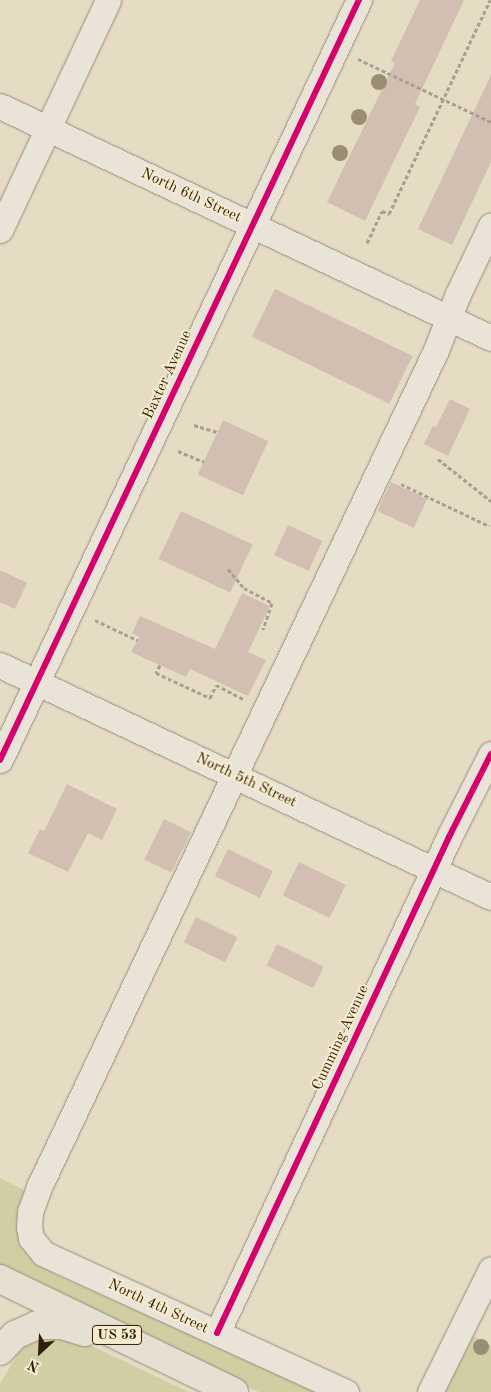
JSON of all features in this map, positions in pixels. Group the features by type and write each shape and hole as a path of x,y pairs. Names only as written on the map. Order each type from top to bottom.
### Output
{"highway":[{"name":"US 53","path":"0,1279 234,1392"},
{"path":"0,1351 15,1335 28,1327 46,1324 72,1326 218,1392"}],"street":[{"path":"0,230 108,0"},
{"name":"Baxter Avenue","path":"0,760 359,0"},
{"name":"North 6th Street","path":"0,106 491,338"},
{"path":"236,776 439,346 458,294 491,226"},
{"name":"North 5th Street","path":"0,665 491,897"},
{"name":"Cumming Avenue","path":"217,1334 433,870 491,754"},
{"name":"North 4th Street","path":"236,776 34,1200 29,1227 31,1238 43,1253 346,1392"},
{"path":"430,1392 491,1269"}],"path":[{"path":"367,243 382,212 389,214 490,0"},
{"path":"336,48 491,122"},
{"path":"194,426 217,432"},
{"path":"178,450 204,462"},
{"path":"438,459 491,501"},
{"path":"378,472 489,526"},
{"path":"228,569 244,588 272,602 263,629"},
{"path":"71,609 137,640"},
{"path":"160,665 156,673 210,698 216,686 244,699"}],"shaded area":[{"path":"0,1178 28,1192 18,1234 20,1246 38,1264 56,1275 322,1392 259,1392 0,1272"},
{"path":"469,1334 491,1345 491,1392 442,1392"},
{"path":"48,1337 79,1340 189,1392 0,1392 0,1384 21,1348"}],"building":[{"path":"420,0 464,0 415,104 420,107 365,221 327,202 395,63 391,61"},
{"path":"491,75 491,162 452,245 418,229"},
{"path":"275,289 413,356 389,404 252,337"},
{"path":"450,399 470,409 448,456 424,444 433,426 436,427"},
{"path":"223,420 268,441 243,496 198,474"},
{"path":"391,482 427,499 414,528 377,511"},
{"path":"181,511 253,544 230,592 159,559"},
{"path":"288,525 322,541 308,571 274,555"},
{"path":"0,570 27,583 15,609 0,602"},
{"path":"242,593 270,606 248,652 266,660 248,696 190,669 186,677 131,652 139,637 132,633 140,616 215,649"},
{"path":"67,784 117,809 102,840 88,833 68,872 28,853 40,829 44,831"},
{"path":"164,819 191,832 171,873 144,859"},
{"path":"228,849 273,871 260,898 215,876"},
{"path":"299,862 346,885 330,918 283,895"},
{"path":"196,917 237,937 225,962 184,942"},
{"path":"277,944 324,967 313,988 266,966"}],"cycle path":[{"path":"0,760 359,0"},
{"path":"217,1333 449,837 491,754"}]}
